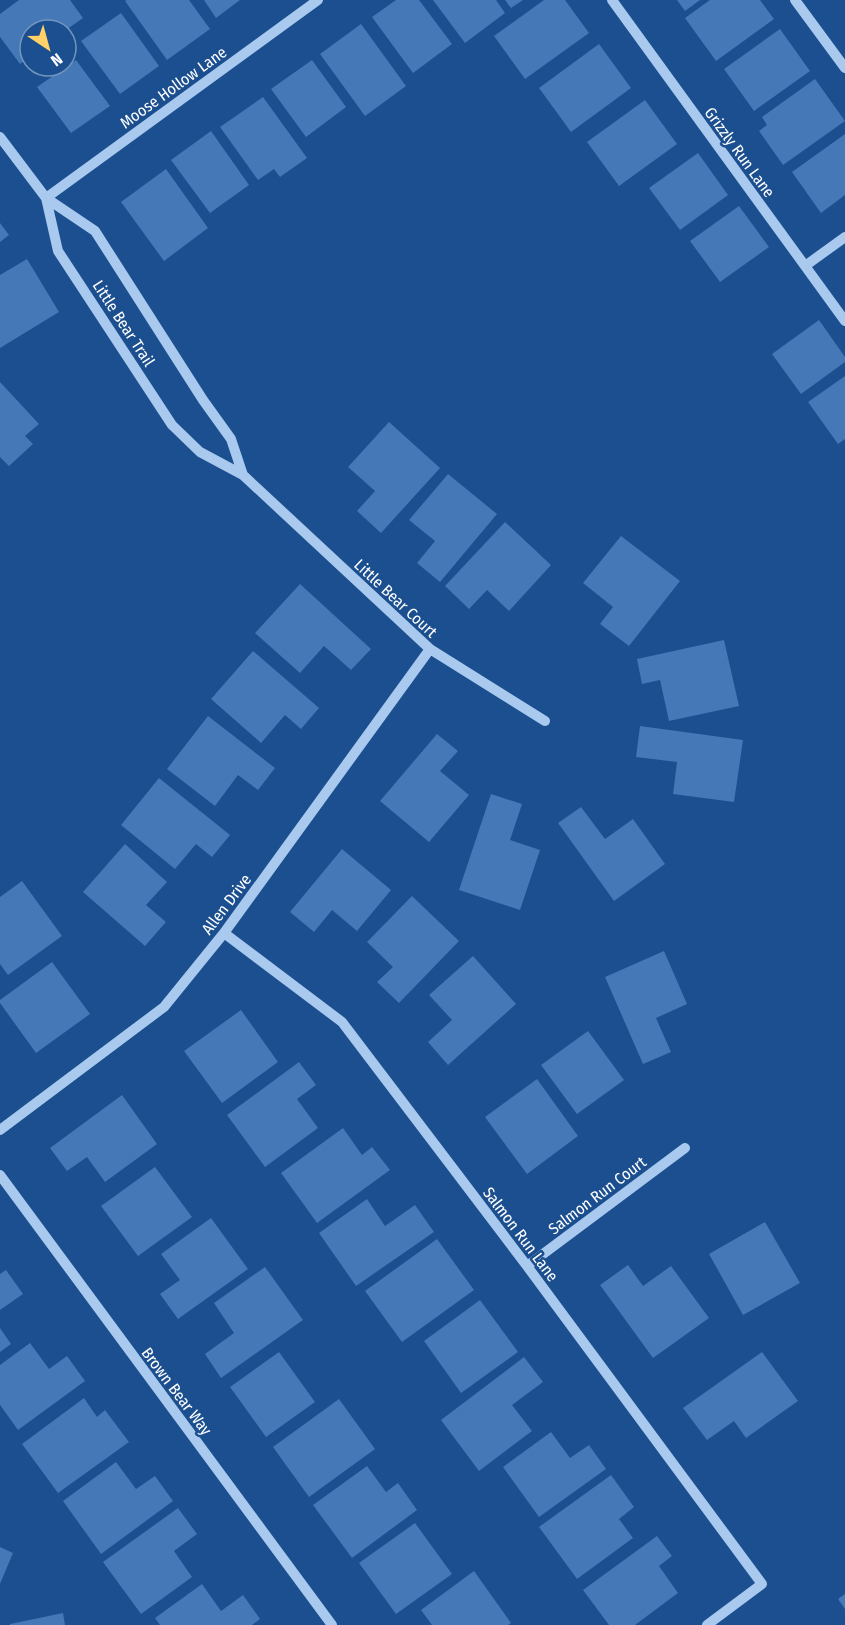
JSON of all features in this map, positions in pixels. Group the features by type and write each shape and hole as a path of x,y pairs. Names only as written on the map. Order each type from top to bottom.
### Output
{"street":[{"name":"Grizzly Run Lane","path":"612,0 845,321"},
{"path":"795,0 845,68"},
{"name":"Moose Hollow Lane","path":"46,198 315,1"},
{"name":"Little Bear Trail","path":"0,137 46,198 95,231 221,424"},
{"name":"Little Bear Trail","path":"46,198 58,251 172,425 200,452"},
{"path":"805,266 845,237"},
{"name":"Little Bear Court","path":"221,424 231,439 243,475"},
{"name":"Little Bear Court","path":"200,452 243,475 430,649 545,721"},
{"name":"Allen Drive","path":"0,1130 165,1007 224,933 430,649"},
{"name":"Salmon Run Lane","path":"224,933 342,1022 527,1266 762,1584 707,1625"},
{"name":"Salmon Run Court","path":"527,1266 685,1148"},
{"name":"Brown Bear Way","path":"0,1175 332,1625"}],"building":[{"path":"19,0 70,0 83,18 78,22 78,18 18,18 18,61 0,37 0,14"},
{"path":"189,0 210,29 167,60 125,1"},
{"path":"204,0 240,0 216,18"},
{"path":"396,0 419,0 452,44 413,73 372,17"},
{"path":"433,0 496,0 505,13 465,43"},
{"path":"505,0 523,0 511,8"},
{"path":"544,0 565,0 589,33 525,79 494,36"},
{"path":"677,0 700,0 685,11"},
{"path":"710,0 760,0 774,19 716,61 685,18"},
{"path":"121,13 159,66 120,94 81,41"},
{"path":"361,24 406,86 365,116 320,54"},
{"path":"780,29 810,71 754,111 724,69"},
{"path":"599,44 631,88 571,132 539,88"},
{"path":"312,60 346,107 306,137 271,89"},
{"path":"78,63 110,106 71,133 37,87 50,78 78,78"},
{"path":"815,79 845,121 783,165 759,131 767,125 762,117"},
{"path":"263,97 307,158 280,177 274,169 258,180 220,127"},
{"path":"645,100 677,144 619,186 587,142"},
{"path":"211,131 249,185 210,213 171,160"},
{"path":"845,134 845,195 821,213 792,172"},
{"path":"698,153 728,195 680,230 649,188"},
{"path":"166,169 208,228 164,261 121,202"},
{"path":"739,206 769,247 720,282 690,241"},
{"path":"0,223 9,235 0,242"},
{"path":"27,259 59,312 0,348 0,275"},
{"path":"819,320 845,357 845,362 801,394 772,354"},
{"path":"845,376 845,439 838,444 808,402"},
{"path":"0,382 39,424 25,436 33,444 9,466 0,457"},
{"path":"389,422 440,468 381,533 357,511 375,491 348,467"},
{"path":"448,474 497,514 440,582 417,563 435,541 409,520"},
{"path":"505,522 551,565 509,611 487,590 469,609 445,586"},
{"path":"621,536 680,581 629,646 600,624 613,607 583,583"},
{"path":"300,584 371,649 351,670 324,646 300,673 255,633"},
{"path":"724,640 739,706 669,721 660,680 642,684 637,659"},
{"path":"253,651 319,708 301,729 285,715 261,743 211,699"},
{"path":"208,716 275,768 258,790 238,775 215,806 167,769"},
{"path":"640,726 743,740 734,802 673,794 677,762 636,757"},
{"path":"437,734 458,751 440,771 469,795 429,842 380,801"},
{"path":"159,778 230,835 212,857 196,844 175,869 121,825"},
{"path":"491,794 522,804 510,840 540,850 520,910 459,890"},
{"path":"581,807 605,839 633,819 665,864 614,901 558,823"},
{"path":"125,844 167,882 146,905 166,922 145,946 83,892"},
{"path":"342,849 391,890 357,931 332,910 314,932 290,912"},
{"path":"22,881 62,936 8,975 0,964 0,897"},
{"path":"412,896 459,941 399,1003 377,982 393,967 367,942"},
{"path":"664,951 687,1004 656,1018 671,1052 643,1064 605,977"},
{"path":"473,956 516,1004 448,1065 428,1042 452,1020 429,995"},
{"path":"52,962 90,1014 36,1053 0,1000"},
{"path":"241,1010 278,1062 222,1103 184,1051"},
{"path":"588,1031 624,1080 577,1114 541,1065"},
{"path":"299,1062 316,1085 297,1099 318,1128 265,1167 227,1115"},
{"path":"537,1079 578,1136 527,1174 485,1117"},
{"path":"122,1095 157,1144 105,1182 87,1157 67,1171 50,1148"},
{"path":"343,1128 362,1155 372,1147 390,1170 317,1223 281,1173"},
{"path":"155,1167 192,1217 138,1256 101,1206"},
{"path":"367,1199 385,1226 415,1205 434,1232 356,1286 319,1233"},
{"path":"211,1218 248,1269 178,1319 160,1294 180,1280 161,1254"},
{"path":"765,1222 800,1283 743,1315 709,1254"},
{"path":"437,1239 474,1290 402,1342 365,1291"},
{"path":"628,1265 643,1286 671,1266 709,1318 653,1358 600,1285"},
{"path":"265,1267 303,1320 221,1378 205,1354 234,1333 214,1303"},
{"path":"6,1270 23,1294 0,1310 0,1274"},
{"path":"480,1300 518,1352 461,1393 424,1341"},
{"path":"0,1328 11,1344 0,1352"},
{"path":"30,1343 49,1369 67,1356 85,1381 18,1430 0,1405 0,1365"},
{"path":"279,1352 315,1402 266,1437 230,1387"},
{"path":"762,1352 798,1401 746,1438 734,1421 707,1440 683,1408"},
{"path":"524,1357 543,1382 512,1405 532,1431 479,1471 441,1420"},
{"path":"84,1398 97,1417 105,1410 129,1442 58,1493 22,1444"},
{"path":"339,1399 375,1449 309,1497 273,1447"},
{"path":"551,1432 570,1458 589,1445 606,1469 539,1517 503,1467"},
{"path":"116,1462 136,1489 155,1476 173,1501 101,1554 63,1501"},
{"path":"367,1466 386,1492 398,1483 417,1510 352,1558 313,1505"},
{"path":"611,1475 634,1507 619,1519 633,1538 577,1579 539,1527"},
{"path":"178,1508 197,1534 174,1551 192,1577 141,1614 103,1562"},
{"path":"415,1523 452,1574 396,1614 359,1563"},
{"path":"657,1536 672,1556 659,1566 678,1593 635,1625 609,1625 583,1590"},
{"path":"0,1547 13,1553 0,1584"},
{"path":"474,1571 511,1623 508,1625 432,1625 421,1610"},
{"path":"202,1584 221,1611 243,1595 260,1619 252,1625 160,1625 155,1618"},
{"path":"845,1594 845,1609 838,1599"},
{"path":"63,1613 65,1625 10,1625 10,1624"}]}
